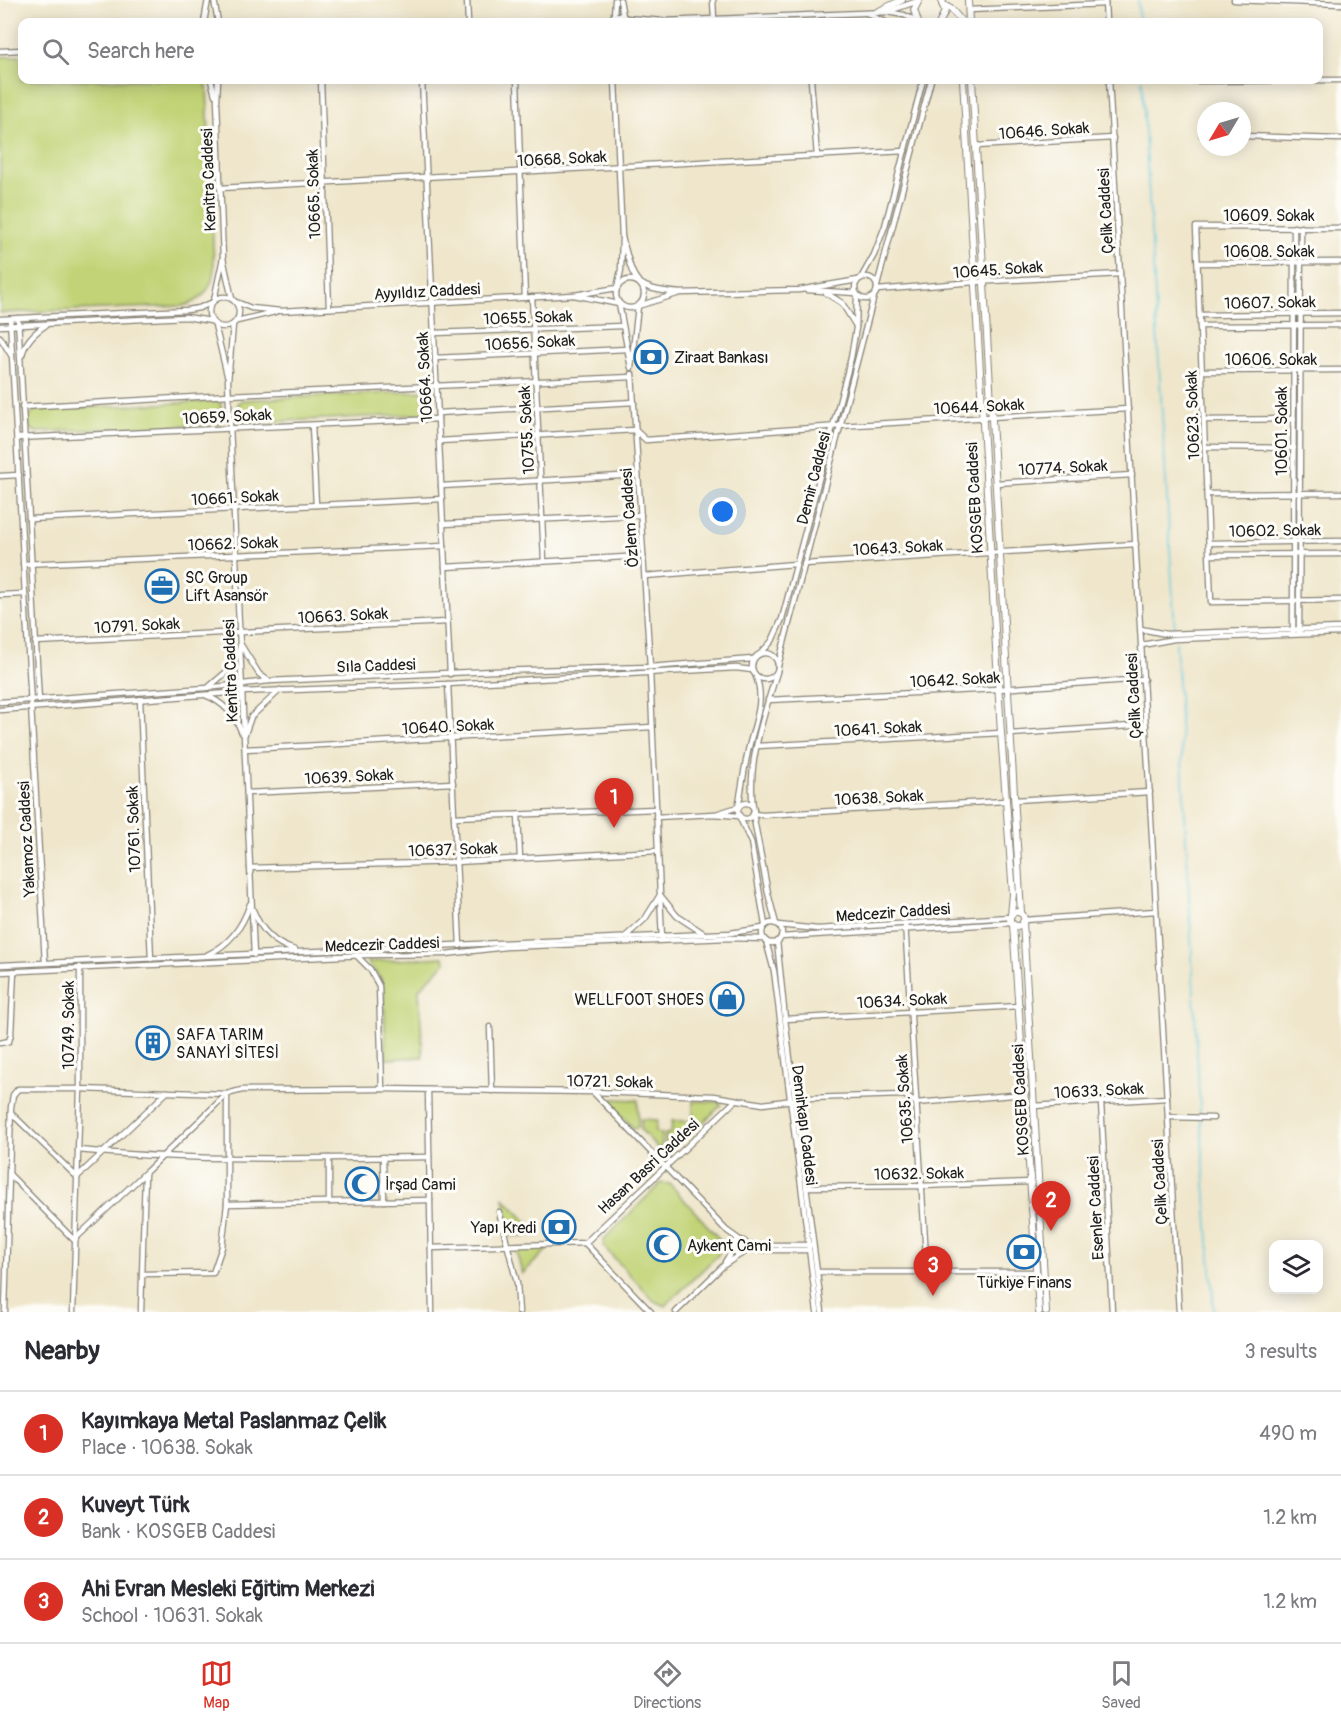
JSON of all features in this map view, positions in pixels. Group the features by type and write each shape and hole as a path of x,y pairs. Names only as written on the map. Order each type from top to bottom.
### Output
{"main road":[{"path":"877,12 902,0"},
{"path":"916,18 914,10 919,0"},
{"path":"968,0 969,18"},
{"path":"942,1 945,11 942,18"},
{"path":"942,1 959,18"},
{"name":"KOSGEB Caddesi","path":"963,84 984,418 1000,733 1013,894 1011,920 1020,1006 1039,1312"},
{"name":"KOSGEB Caddesi","path":"972,84 1046,1312"},
{"path":"1015,912 1023,919 1019,925 1011,920 1015,912"}],"street":[{"path":"205,18 208,0"},
{"path":"214,0 217,18"},
{"path":"467,0 468,18"},
{"path":"617,0 626,18"},
{"path":"612,18 617,0"},
{"path":"713,0 714,18"},
{"path":"887,12 919,0"},
{"path":"1234,0 1341,4"},
{"path":"969,10 1105,2 1106,18"},
{"path":"737,18 877,12 904,15 910,18"},
{"path":"866,13 877,18"},
{"path":"0,51 18,50"},
{"path":"1323,80 1341,80"},
{"path":"212,84 217,100"},
{"path":"217,100 218,84"},
{"name":"10665. Sokak","path":"321,84 329,308"},
{"name":"10664. Sokak","path":"422,84 450,674"},
{"name":"10755. Sokak","path":"517,84 528,298 533,329 536,381 544,561"},
{"path":"616,84 622,237 621,270 616,296 619,304 626,308 680,294"},
{"path":"812,84 817,156"},
{"path":"857,294 855,286 874,255 882,236 922,84"},
{"path":"617,288 627,281 639,284 648,290 680,294 798,290 857,294 866,299 874,296 930,84"},
{"name":"Çelik Caddesi","path":"1110,84 1179,1312"},
{"name":"Kenitra Caddesi","path":"217,100 223,258"},
{"path":"1251,136 1341,139"},
{"name":"10646. Sokak","path":"976,146 1113,138"},
{"name":"10668. Sokak","path":"220,188 905,151"},
{"name":"10609. Sokak","path":"1196,227 1341,228"},
{"name":"10623. Sokak","path":"1196,227 1211,602 1293,601"},
{"name":"10601. Sokak","path":"1293,227 1293,632"},
{"name":"10601. Sokak","path":"1299,632 1301,227"},
{"path":"622,237 631,268 644,295 638,306"},
{"path":"223,258 239,312 235,323 228,381"},
{"path":"223,258 213,302 208,312 228,381"},
{"name":"10608. Sokak","path":"1198,263 1341,262"},
{"name":"10645. Sokak","path":"877,288 1120,274"},
{"path":"798,290 871,278 877,288"},
{"name":"Ayyıldız Caddesi","path":"234,300 250,308 281,311 574,295 617,288"},
{"path":"820,292 842,303 856,328"},
{"name":"Demir Caddesi","path":"761,653 772,641 779,627 850,358 856,328 857,294"},
{"name":"Ayyıldız Caddesi","path":"574,295 619,304"},
{"name":"Demir Caddesi","path":"753,807 751,781 756,746 874,296"},
{"path":"0,319 187,310 199,309 221,297 234,300"},
{"name":"Özlem Caddesi","path":"619,304 631,368 634,402 650,670 662,939"},
{"name":"Özlem Caddesi","path":"631,368 638,306"},
{"name":"Ayyıldız Caddesi","path":"235,323 281,311"},
{"name":"10607. Sokak","path":"1200,315 1341,313"},
{"path":"0,326 186,317 224,328 235,323"},
{"path":"18,318 39,707"},
{"name":"Yakamoz Caddesi","path":"10,319 45,963"},
{"path":"20,363 24,346 39,329 49,324"},
{"name":"10607. Sokak","path":"1200,326 1341,325"},
{"name":"10655. Sokak","path":"434,333 622,326"},
{"path":"0,338 7,346 13,360"},
{"name":"10656. Sokak","path":"435,358 627,349"},
{"name":"10606. Sokak","path":"1202,371 1341,370"},
{"name":"10659. Sokak","path":"22,407 229,395 632,377"},
{"name":"Kenitra Caddesi","path":"228,381 254,961"},
{"name":"10659. Sokak","path":"16,438 312,424 634,402"},
{"name":"10644. Sokak","path":"635,430 646,440 831,426 1128,409"},
{"path":"1204,420 1300,419"},
{"path":"312,424 316,505"},
{"path":"439,441 635,430"},
{"path":"1205,447 1300,448"},
{"path":"0,476 18,475"},
{"path":"441,486 638,475"},
{"name":"10774. Sokak","path":"996,483 1132,475"},
{"path":"1207,494 1341,493"},
{"name":"10661. Sokak","path":"29,519 442,499"},
{"path":"443,524 641,515"},
{"name":"10602. Sokak","path":"1209,543 1341,541"},
{"name":"10643. Sokak","path":"804,564 1136,544"},
{"name":"10662. Sokak","path":"23,564 444,546"},
{"name":"10602. Sokak","path":"1209,555 1341,554"},
{"path":"445,567 643,556"},
{"path":"645,576 795,564"},
{"path":"0,595 25,594"},
{"path":"1293,601 1341,600"},
{"name":"10663. Sokak","path":"240,632 447,622"},
{"path":"1299,632 1341,628"},
{"path":"1141,629 1166,637"},
{"name":"10791. Sokak","path":"35,642 240,632"},
{"path":"1142,645 1166,637 1293,632 1341,633"},
{"path":"241,645 259,674 269,681"},
{"path":"206,688 216,683 231,668 241,645"},
{"path":"714,814 738,807 746,803 753,807 768,893 777,925 781,930 779,939 772,943 765,940 762,933 764,926 751,842 739,816 738,807 748,750 761,698 752,670 753,659 761,653 767,652 773,655 777,669 768,679 756,677"},
{"name":"Sıla Caddesi","path":"0,702 206,688 269,681 650,670 753,659"},
{"path":"0,710 281,689 448,684 650,670 736,668 752,670"},
{"name":"10642. Sokak","path":"768,700 998,689 1144,679"},
{"path":"448,684 460,952"},
{"path":"244,737 251,717 281,689"},
{"path":"202,695 216,700 226,708 236,720 244,737"},
{"name":"10761. Sokak","path":"140,699 151,959"},
{"path":"1010,734 1146,725"},
{"name":"10640. Sokak","path":"245,749 652,727"},
{"name":"10641. Sokak","path":"756,746 1000,733"},
{"name":"10639. Sokak","path":"246,793 453,783"},
{"path":"1015,800 1150,792"},
{"name":"10638. Sokak","path":"753,814 1005,801"},
{"path":"454,817 656,809"},
{"path":"656,817 714,814 747,819 753,814"},
{"path":"518,815 520,858"},
{"name":"10637. Sokak","path":"250,868 456,862 658,851"},
{"path":"624,937 645,919 660,895 677,916 705,934"},
{"path":"251,901 257,919 270,937 281,945 301,951"},
{"path":"204,956 220,948 235,934 251,901"},
{"path":"1023,919 1156,911"},
{"name":"Medcezir Caddesi","path":"777,925 818,929 1011,920"},
{"name":"Medcezir Caddesi","path":"779,939 1011,920"},
{"path":"764,926 770,923 777,925"},
{"name":"10635. Sokak","path":"905,924 927,1272"},
{"name":"Medcezir Caddesi","path":"0,965 624,937 662,939 739,932 764,926"},
{"name":"Medcezir Caddesi","path":"0,972 460,952 662,939 765,940"},
{"name":"Demirkapı Caddesi","path":"779,939 792,1100 806,1187 817,1312"},
{"name":"Demirkapı Caddesi","path":"765,940 774,971 811,1247 822,1312"},
{"path":"356,956 370,969 379,986 382,1089"},
{"name":"10749. Sokak","path":"72,1312 80,1089 80,962"},
{"path":"0,1043 9,1041 11,1034 14,971"},
{"name":"10634. Sokak","path":"785,1019 1020,1006"},
{"path":"490,1027 492,1091"},
{"name":"10721. Sokak","path":"11,1113 13,1095 18,1089 227,1094 242,1090 382,1089 714,1096 763,1104 792,1100"},
{"path":"429,1090 432,1312"},
{"path":"11,1113 77,1177 167,1092"},
{"path":"593,1092 726,1230 744,1241 747,1248"},
{"path":"9,1174 74,1240 227,1094"},
{"path":"142,1274 213,1273 222,1246 227,1204 227,1094"},
{"path":"792,1100 904,1095 916,1103 1025,1094"},
{"name":"10633. Sokak","path":"1033,1106 1167,1098"},
{"name":"Hasan Basri Caddesi","path":"585,1243 735,1101"},
{"name":"Esenler Caddesi","path":"1101,1102 1112,1312"},
{"path":"5,1312 11,1113"},
{"path":"1168,1117 1213,1118"},
{"path":"78,1150 228,1160 429,1157"},
{"path":"383,1157 384,1201"},
{"path":"329,1158 329,1202"},
{"path":"141,1312 145,1173"},
{"name":"10632. Sokak","path":"806,1187 1032,1182"},
{"path":"227,1204 430,1200"},
{"path":"499,1212 517,1283 519,1312"},
{"path":"726,1230 737,1253 741,1254"},
{"path":"724,1264 740,1240"},
{"path":"431,1248 585,1243 648,1310"},
{"path":"676,1311 724,1264 747,1248 811,1247"},
{"path":"817,1272 1037,1272"}],"green space":[{"path":"18,56 18,84 205,84 214,268 209,288 201,297 182,306 0,313 0,57"},
{"path":"427,391 431,394 432,411 428,414 243,423 239,420 238,404 242,400"},
{"path":"218,401 221,404 219,424 36,432 29,428 28,418 35,410"},
{"path":"443,957 446,962 419,989 423,1057 386,1059 384,990 382,980 367,962"},
{"path":"614,1099 638,1100 638,1127 634,1129 612,1105"},
{"path":"693,1101 720,1102 721,1105 696,1130 692,1129 672,1148 670,1155 665,1157 665,1134 671,1133 672,1121 691,1121"},
{"path":"641,1119 657,1120 656,1132 662,1134 661,1156 657,1152 658,1148 641,1130"},
{"path":"661,1183 670,1184 722,1242 718,1255 665,1306 654,1301 603,1246 604,1239"},
{"path":"504,1198 540,1235 511,1236"},
{"path":"516,1249 548,1249 522,1274"}],"waterway":[{"path":"1138,0 1139,18"},
{"path":"1142,84 1175,631"},
{"path":"1176,642 1200,1111 1214,1312"}],"place":[{"name":"Ziraat Bankası","path":"651,357"},
{"name":"SC Group Lift Asansör","path":"162,586"},
{"name":"Kayımkaya Metal Paslanmaz Çelik","path":"614,828"},
{"name":"WELLFOOT SHOES","path":"727,999"},
{"name":"SAFA TARIM SANAYİ SİTESİ","path":"153,1043"},
{"name":"İrşad Cami","path":"362,1184"},
{"name":"Yapı Kredi","path":"559,1227"},
{"name":"Kuveyt Türk","path":"1051,1231"},
{"name":"Aykent Cami","path":"664,1245"},
{"name":"Türkiye Finans","path":"1024,1252"},
{"name":"Ahi Evran Mesleki Eğitim Merkezi","path":"933,1296"}]}
